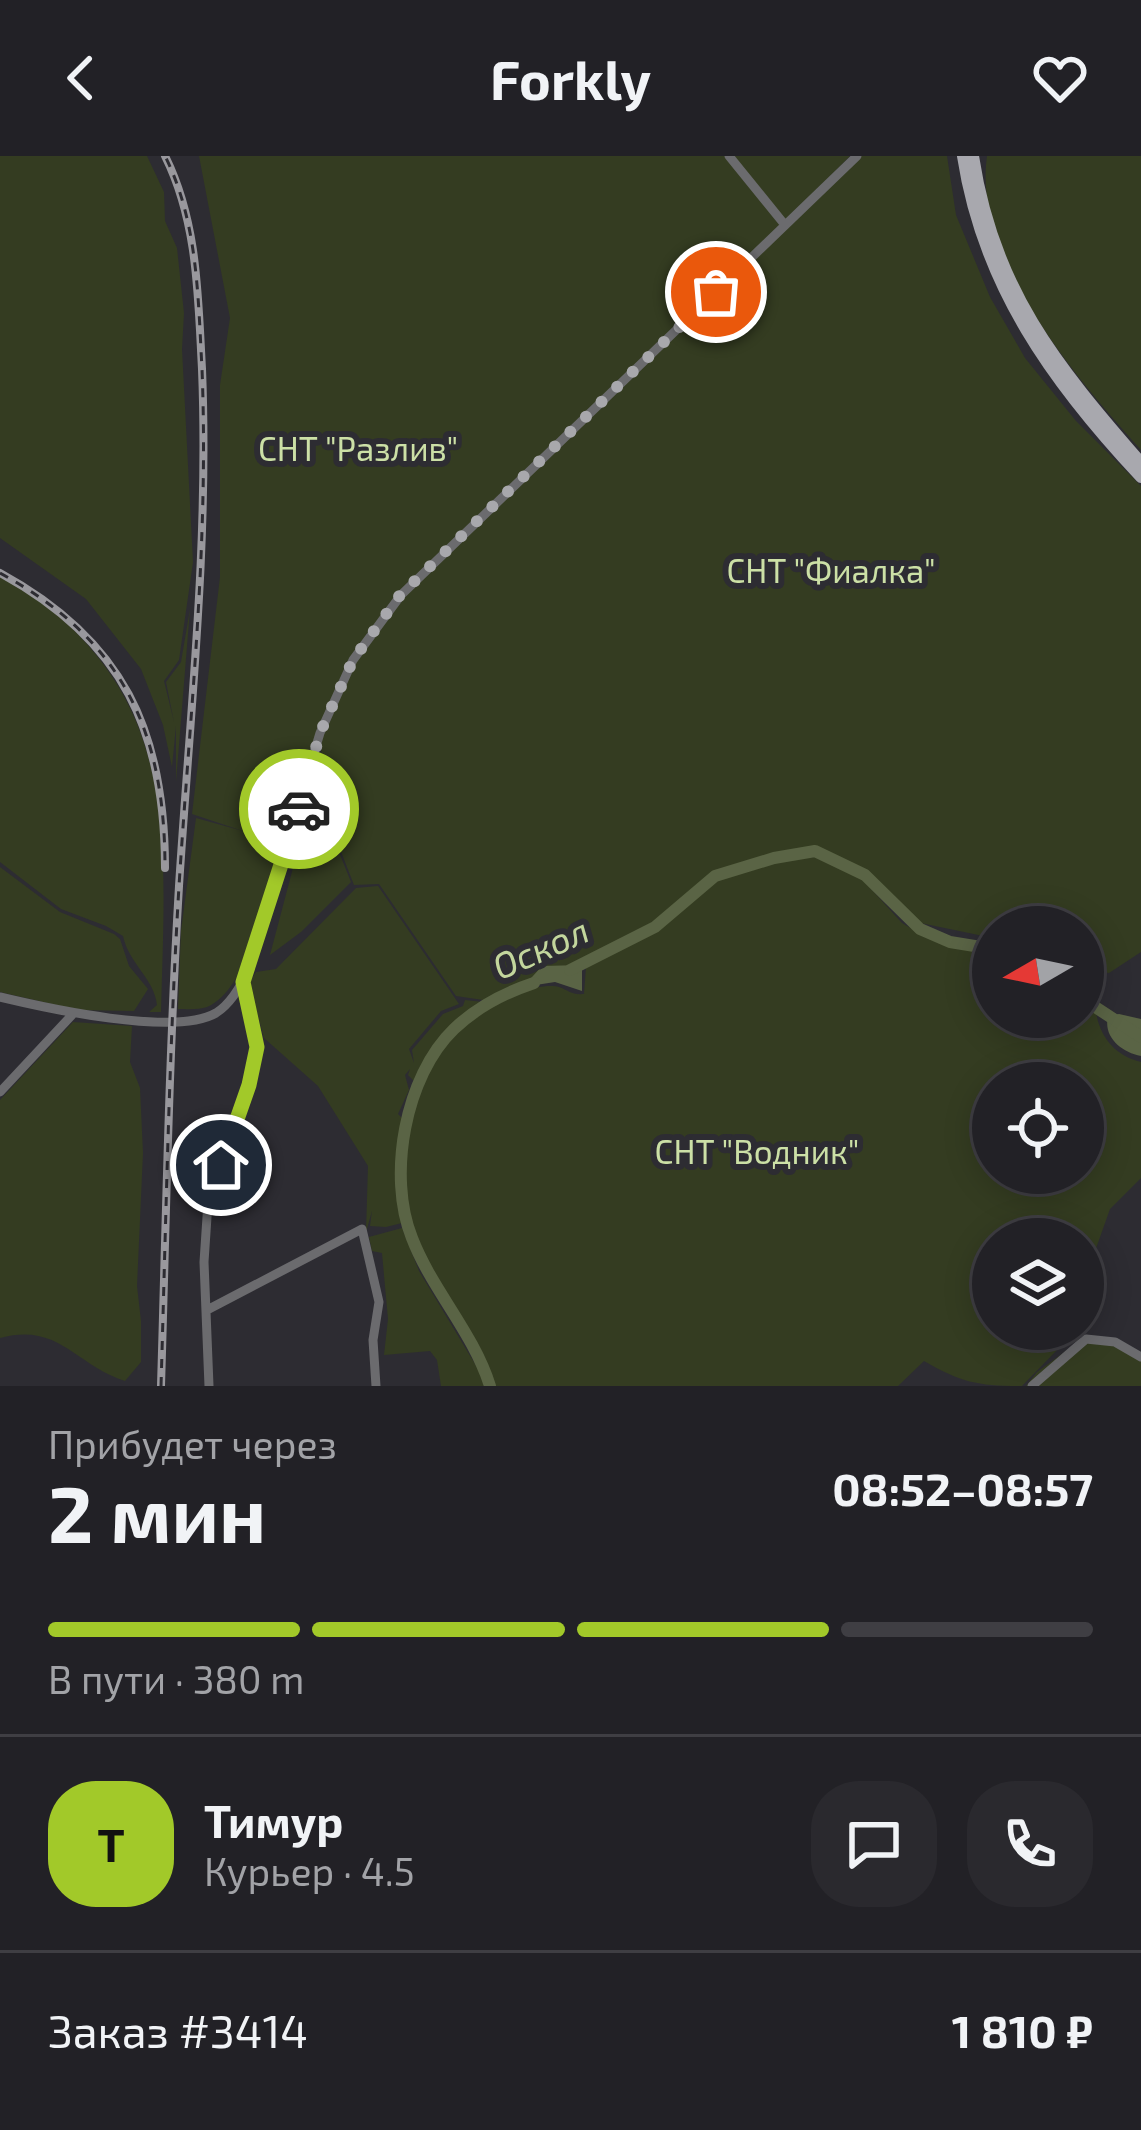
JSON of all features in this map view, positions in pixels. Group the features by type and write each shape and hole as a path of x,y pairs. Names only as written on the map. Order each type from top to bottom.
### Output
{"main road":[{"path":"964,156 982,237 998,281 1027,336 1060,386 1141,477"},
{"path":"973,156 1003,265 1030,322 1064,374 1141,463"}],"street":[{"path":"729,156 785,225"},
{"path":"0,997 72,1015 192,1021 217,1012 243,982 320,733 353,660 371,633 400,595 856,156"},
{"path":"209,1386 204,1262 208,1202 249,1085 257,1047 243,982"},
{"path":"0,1092 72,1015"},
{"path":"209,1309 362,1229 379,1303 373,1340 376,1386"},
{"path":"1032,1386 1086,1339 1115,1342 1141,1357"}],"green space":[{"path":"0,156 147,156 164,192 165,221 177,248 184,313 193,562 179,660 164,681 174,722 166,682 181,662 190,609 176,782 176,726 172,767 163,725 141,669 86,599 0,538"},
{"name":"СНТ \"Фиалка\"","path":"199,156 850,156 762,245 861,156 947,156 956,215 990,297 1025,358 1076,421 1141,486 1141,952 1104,972 1104,906 972,906 972,934 906,920 865,875 815,851 715,876 655,927 578,967 490,1001 456,996 379,884 354,885 327,816 322,773 325,817 351,882 301,932 270,955 322,758 320,738 289,845 281,844 264,909 235,980 222,997 204,1008 178,1009 181,931 196,818 243,831 192,814 220,577 220,385 230,318"},
{"path":"987,156 1141,156 1141,450 1060,353 1012,275 987,195"},
{"path":"0,573 59,617 102,663 132,711 150,764 160,819 161,1012 149,1012 157,1005 155,995 123,936 61,909 0,862"},
{"name":"СНТ \"Водник\"","path":"815,857 862,879 902,923 917,932 936,942 972,949 972,1038 1104,1038 1104,1034 1124,1055 1141,1062 1141,1178 1110,1209 1104,1226 1104,1218 972,1218 972,1350 1057,1350 1022,1386 971,1382 924,1361 898,1386 492,1386 426,1265 414,1233 405,1165 416,1099 449,1040 475,1016 516,992 555,986 584,994 586,967 657,930 716,880 774,861"},
{"path":"0,867 60,912 120,939 129,966 148,989 134,1011 78,1010 0,992"},
{"path":"378,886 459,1004 441,1011 409,1049 414,1063 412,1050 443,1014 463,1006 465,1000 483,1002 443,1037 414,1081 408,1075 410,1069 405,1075 409,1090 398,1114 404,1120 396,1155 402,1223 370,1226 372,1211 366,1232 368,1166 318,1086 264,1038 249,983 256,972 276,969 356,888"},
{"path":"73,1022 132,1026 130,1062 140,1088 143,1153 137,1286 141,1362 125,1381 52,1340 20,1335 0,1338 0,1100"},
{"path":"402,1228 419,1271 484,1386 441,1386 437,1360 430,1351 384,1355 388,1319 382,1253 372,1251 369,1237"},
{"path":"1104,1340 1141,1352 1141,1386 1026,1386 1067,1350 1104,1350"}],"shaded area":[{"path":"582,965 582,991 555,982 523,987 542,966"},
{"path":"1108,1016 1141,1019 1141,1056 1120,1047 1111,1037"}],"waterway":[{"name":"Оскол","path":"570,970 655,927 715,876 815,851 865,875 920,929 972,946"},
{"name":"Оскол","path":"490,1386 412,1238 401,1186 401,1157 413,1099 437,1049 482,1007 534,983"},
{"name":"Оскол","path":"1104,1013 1141,1037"}],"railway":[{"path":"161,1386 173,1011 201,563 203,434 194,260 184,207 165,156"},
{"path":"0,573 78,628 129,694 157,774 165,868"}],"way so far":[{"path":"299,809 320,733 353,660 400,595 716,292"}],"route":[{"path":"221,1165 257,1047 243,982 299,809"}],"park label":[{"name":"СНТ \"Разлив\"","path":"358,448"}]}
